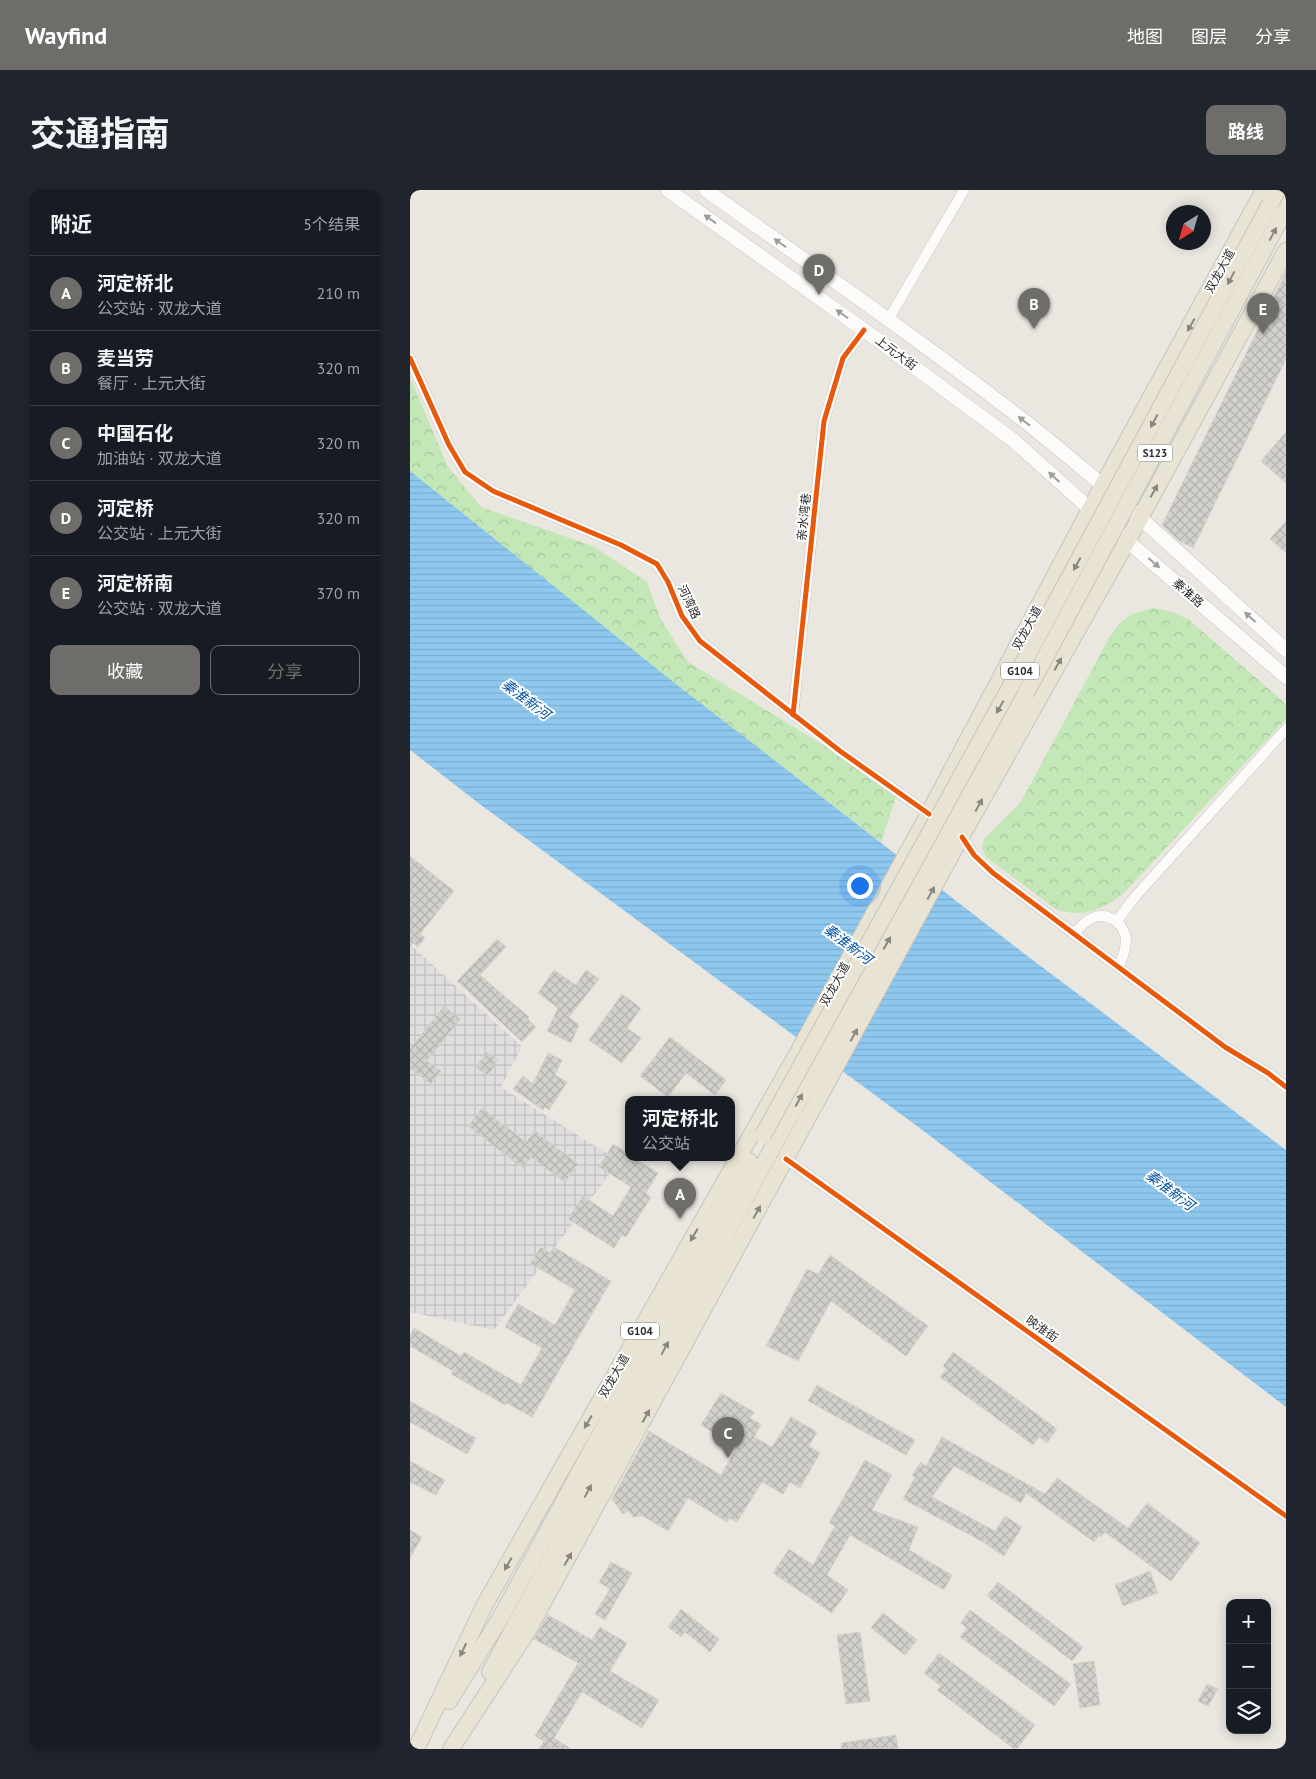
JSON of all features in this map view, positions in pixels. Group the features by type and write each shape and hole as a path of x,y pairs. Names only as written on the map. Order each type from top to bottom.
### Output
{"highway":[{"name":"双龙大道","path":"417,1749 484,1606 796,1056 926,820 1103,485 1276,201"},
{"name":"S123","path":"1026,694 1276,201"},
{"name":"G104","path":"449,1749 769,1139 1012,684 1276,201"},
{"name":"G104","path":"449,1749 528,1632 959,842 1140,518 1286,251"},
{"name":"G104","path":"417,1749 501,1617 769,1139 1026,694"}],"main road":[{"name":"上元大街","path":"668,190 864,330 1013,440 1090,509"},
{"name":"上元大街","path":"706,190 888,320 1027,423 1103,485"},
{"name":"秦淮路","path":"1103,485 1286,650"},
{"name":"秦淮路","path":"1090,509 1286,677"}],"street":[{"path":"888,320 964,190"},
{"name":"亲水湾巷","path":"793,715 824,421 843,358 864,330"},
{"name":"河湾路","path":"410,358 449,445 465,472 492,491 621,545 657,564 668,582 682,616 700,641 926,820"},
{"path":"1117,921 1134,898 1286,729"},
{"path":"959,842 993,873 1074,934 1225,1047 1268,1073 1286,1087"},
{"path":"1074,934 1093,917 1107,917 1117,921 1123,929 1126,940 1124,954 1119,967"},
{"name":"映淮街","path":"786,1159 1286,1516"}],"shaded area":[{"path":"410,944 522,1047 501,1087 619,1161 494,1330 410,1312"}],"green space":[{"path":"410,377 448,467 481,507 593,546 647,582 660,618 688,662 898,791 881,842 456,524 410,549"},
{"path":"1154,608 1169,611 1188,619 1286,704 1286,719 1124,893 1108,904 1092,911 1076,913 1057,910 986,857 982,848 984,839 1021,802 1114,631 1123,620 1132,614"}],"water":[{"name":"秦淮新河","path":"410,471 677,685 1026,955 1286,1150 1286,1407 921,1129 481,805 410,750"}],"building":[{"path":"1286,272 1286,359 1193,548 1178,540 1162,525"},
{"path":"1286,432 1286,483 1261,461"},
{"path":"1286,521 1286,553 1270,539"},
{"path":"410,856 454,891 420,934 425,938 418,947 413,943 410,947"},
{"path":"497,939 506,947 480,975 529,1017 528,1019 536,1027 522,1042 457,981"},
{"path":"554,970 576,985 586,970 599,979 569,1017 579,1025 571,1043 547,1031 558,1008 538,993"},
{"path":"622,994 641,1008 627,1028 641,1038 622,1063 589,1040"},
{"path":"444,1006 460,1019 427,1061 441,1071 431,1084 410,1068 410,1049"},
{"path":"670,1037 726,1080 715,1095 686,1073 669,1096 667,1096 640,1076"},
{"path":"487,1052 498,1060 488,1076 476,1067"},
{"path":"548,1053 562,1060 555,1075 567,1082 549,1110 545,1107 543,1110 513,1089 523,1076 533,1084"},
{"path":"482,1108 526,1142 535,1131 578,1164 565,1182 531,1157 523,1168 468,1126"},
{"path":"613,1144 625,1152 625,1161 639,1161 658,1173 646,1193 651,1197 626,1237 622,1235 614,1248 568,1219 583,1196 613,1216 631,1187 599,1167"},
{"path":"541,1247 550,1253 554,1247 611,1281 532,1417 506,1403 505,1405 451,1374 453,1371 410,1346 410,1335 414,1328 461,1356 464,1352 521,1385 542,1348 505,1327 518,1304 555,1325 575,1290 530,1263"},
{"path":"830,1255 928,1326 906,1356 831,1301 798,1361 766,1346 807,1269 818,1274"},
{"path":"953,1352 1057,1429 1047,1443 1039,1437 1033,1445 940,1377 946,1369 943,1366"},
{"path":"817,1385 915,1440 906,1455 808,1401"},
{"path":"721,1393 754,1412 750,1418 761,1424 754,1437 772,1447 791,1417 817,1432 809,1446 820,1453 800,1488 790,1482 783,1494 762,1482 737,1522 729,1518 727,1522 688,1498 668,1531 643,1516 633,1517 629,1511 623,1514 612,1499 649,1431 721,1475 737,1447 701,1425"},
{"path":"410,1401 476,1438 467,1454 410,1422"},
{"path":"942,1437 1045,1494 1057,1478 1128,1528 1147,1503 1200,1543 1171,1581 1105,1532 1101,1537 1099,1535 1094,1542 1026,1493 1021,1503 954,1466 932,1497 995,1531 1005,1516 1022,1527 1004,1556 983,1542 903,1499 915,1477 912,1475 921,1462 926,1466"},
{"path":"865,1460 892,1475 872,1510 918,1527 909,1550 952,1575 944,1590 850,1535 827,1575 848,1590 832,1613 773,1573 789,1549 813,1565 835,1526 829,1523"},
{"path":"410,1461 445,1480 436,1495 410,1482"},
{"path":"410,1530 422,1537 410,1558"},
{"path":"611,1562 632,1573 605,1620 595,1614 610,1589 599,1582"},
{"path":"1150,1571 1158,1593 1123,1606 1115,1585"},
{"path":"998,1582 1083,1647 1072,1661 987,1596"},
{"path":"681,1609 719,1639 710,1652 685,1632 681,1637 668,1627"},
{"path":"970,1610 1071,1684 1054,1706 960,1637 967,1628 961,1623"},
{"path":"883,1613 917,1640 905,1655 871,1628"},
{"path":"548,1615 592,1640 600,1627 627,1643 610,1671 659,1700 642,1728 582,1692 554,1738 571,1749 539,1749 544,1741 535,1736 578,1663 534,1639"},
{"path":"860,1632 870,1701 846,1704 837,1635"},
{"path":"939,1653 1035,1725 1017,1749 1014,1749 937,1690 941,1686 924,1673"},
{"path":"1094,1661 1100,1705 1080,1708 1073,1664"},
{"path":"1207,1684 1218,1689 1208,1706 1198,1701"},
{"path":"896,1735 898,1749 841,1749 841,1743"}],"cycle path":[{"path":"793,715 824,421 843,358 864,330"},
{"path":"410,358 449,445 465,472 493,491 621,545 657,564 668,582 682,616 700,641 840,751 929,814"},
{"path":"962,837 974,855 993,873 1225,1047 1268,1073 1286,1087"},
{"path":"786,1159 1286,1516"}],"place":[{"name":"河定桥","path":"819,295"},
{"name":"麦当劳","path":"1034,329"},
{"name":"河定桥南","path":"1263,334"},
{"name":"河定桥北","path":"680,1219"},
{"name":"中国石化","path":"728,1458"}]}
